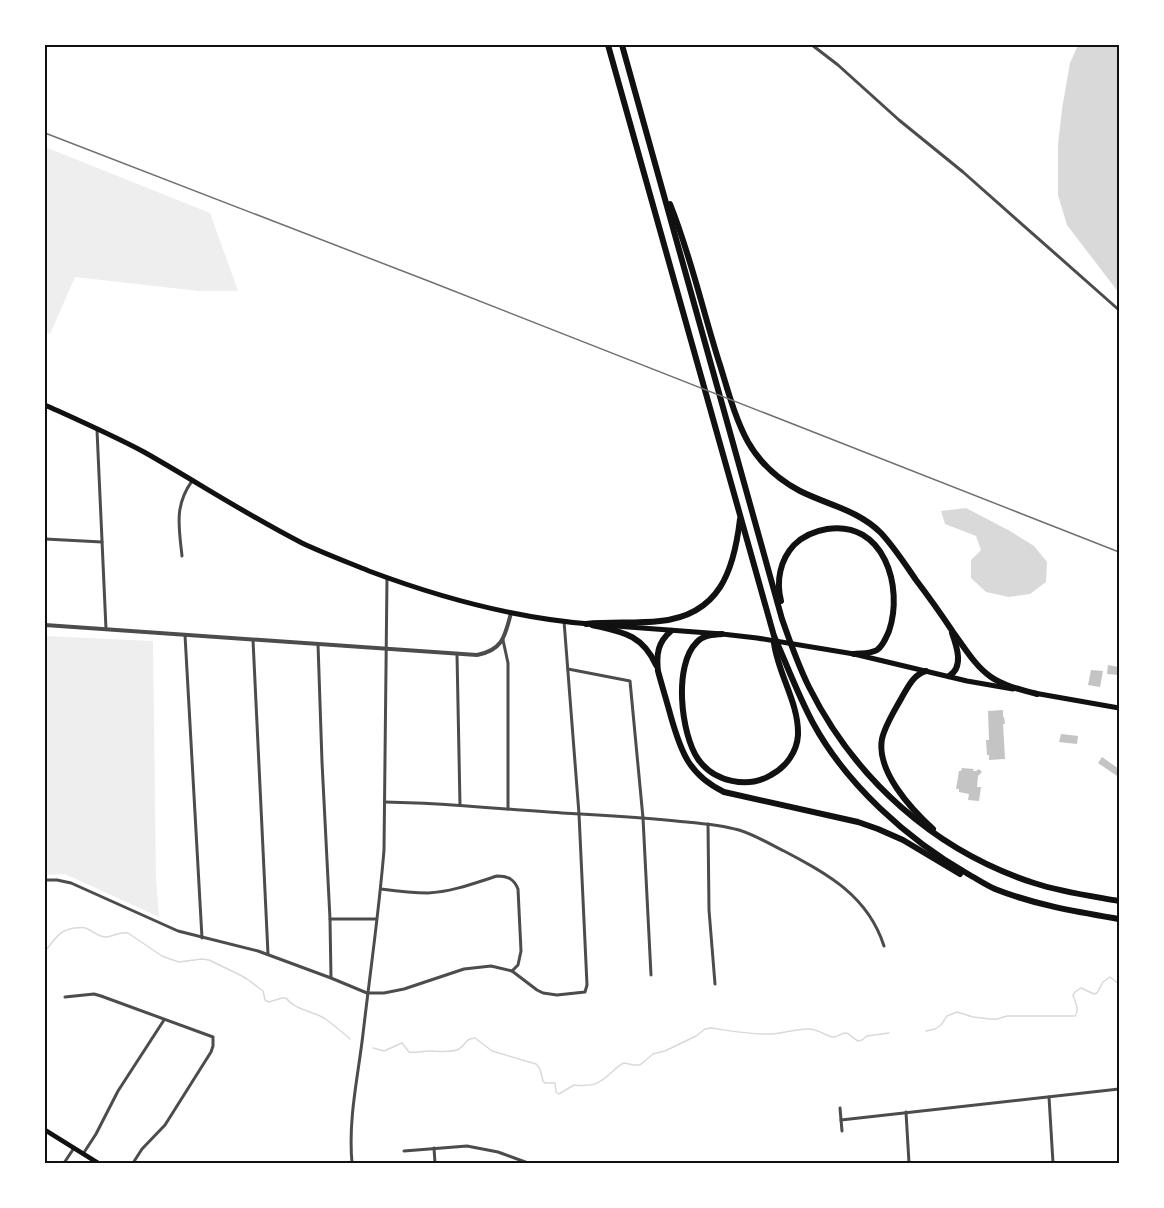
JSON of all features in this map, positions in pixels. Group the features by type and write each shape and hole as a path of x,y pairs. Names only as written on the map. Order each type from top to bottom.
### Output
{"highway":[{"path":"608,45 774,636 777,658 793,706 798,730 791,757 778,771 758,781 743,783 717,775 702,764 689,740 681,693 689,653 700,639 722,634"},
{"path":"622,45 782,619 800,669 818,704 839,739 865,772 894,802 949,843 979,860 1036,884 1119,901"},
{"path":"658,173 688,255 735,413 755,453 783,481 800,491 867,520 898,554 976,664 988,675 1002,683 1037,694"},
{"path":"586,624 658,622 680,617 701,607 720,587 730,569 737,544 740,515"},
{"path":"790,642 790,631 778,588 779,576 786,558 795,545 809,534 827,529 844,529 866,537 880,551 890,570 894,596 891,621 882,644 872,652 854,654"},
{"path":"586,624 615,630 638,640 650,653 658,671 684,755 691,767 711,786 724,792 830,815 878,829 903,840 950,869 994,889 1073,911 1119,919"},
{"path":"948,624 958,657 956,669 949,676"},
{"path":"658,671 658,649 663,639 671,631"},
{"path":"774,636 813,722 848,773 876,804 938,856 994,889"},
{"path":"926,671 914,679 890,720 882,741 882,759 894,785 923,819 949,843"}],"main road":[{"path":"45,405 143,452 305,544 387,578 446,598 511,613 586,624 757,638 854,654 1037,694 1119,708"},
{"path":"45,1130 98,1163"}],"street":[{"path":"812,45 963,172 1119,310"},
{"path":"97,429 106,629"},
{"path":"182,556 179,528 180,507 192,481"},
{"path":"45,539 102,542"},
{"path":"352,1163 351,1117 381,889 384,850 387,578"},
{"path":"45,625 477,655 485,654 498,647 506,635 511,613"},
{"path":"45,880 71,883 165,927 268,954 368,993 404,989 464,969 491,966 512,971 543,993 557,995 585,992 587,985 579,814 564,621"},
{"path":"185,635 202,938"},
{"path":"253,640 268,954"},
{"path":"503,640 508,663 508,809"},
{"path":"318,644 331,978"},
{"path":"457,654 460,805"},
{"path":"568,669 630,681 643,818 651,975"},
{"path":"385,802 643,818 708,824 741,831 781,849 839,883 854,896 871,917 884,946"},
{"path":"708,824 709,910 716,984"},
{"path":"381,889 430,893 497,876 510,878 516,883 518,889 521,951 518,965 512,971"},
{"path":"330,920 377,920"},
{"path":"65,997 94,994 213,1037 211,1052 165,1125 142,1149 133,1163"},
{"path":"83,1154 118,1091 164,1020"},
{"path":"841,1120 1119,1089"},
{"path":"1049,1097 1053,1163"},
{"path":"840,1108 842,1131"},
{"path":"906,1112 909,1163"},
{"path":"404,1151 458,1146 477,1147 528,1163"},
{"path":"64,1163 74,1148"},
{"path":"434,1148 435,1163"}],"shaded area":[{"path":"1078,45 1119,45 1119,293 1067,225 1058,195 1058,145 1062,109 1070,63"},
{"path":"45,147 210,213 238,291 199,291 75,277 50,334 45,332"},
{"path":"966,508 1034,546 1047,562 1046,582 1030,594 1009,597 986,592 971,578 971,560 981,550 976,536 945,524 941,511"},
{"path":"45,636 153,641 156,879 159,917 65,874 45,875"}],"building":[{"path":"1108,665 1119,667 1119,675 1107,674"},
{"path":"1091,670 1103,671 1100,687 1088,685"},
{"path":"1003,710 1005,759 989,760 986,740 989,740 988,711"},
{"path":"1061,734 1078,736 1077,744 1059,742"},
{"path":"1102,757 1119,769 1117,776 1098,763"},
{"path":"962,768 974,769 973,771 979,769 982,772 978,776 977,787 981,787 979,801 968,800 969,794 956,789 959,771"}],"waterway":[{"path":"45,951 60,933 68,929 84,928 105,937 128,933 170,959 179,962 209,960 247,979 263,991 265,1000 269,1002 286,998 299,1008 324,1018 350,1039"},
{"path":"926,1031 935,1029 947,1016 957,1012 990,1019 1007,1016 1075,1016 1077,1009 1073,995 1075,992 1081,988 1094,994 1097,993 1103,982 1110,977 1119,984"},
{"path":"373,1048 384,1051 402,1043 409,1052 449,1051 459,1049 467,1041 475,1038 492,1051 536,1064 543,1081 555,1083 556,1092 559,1094 574,1085 586,1086 599,1082 624,1063 640,1065 653,1054 665,1051 705,1029 764,1034 810,1029 832,1037 846,1033 858,1041 867,1036 889,1033"}],"railway":[{"path":"45,133 1119,552"}]}
